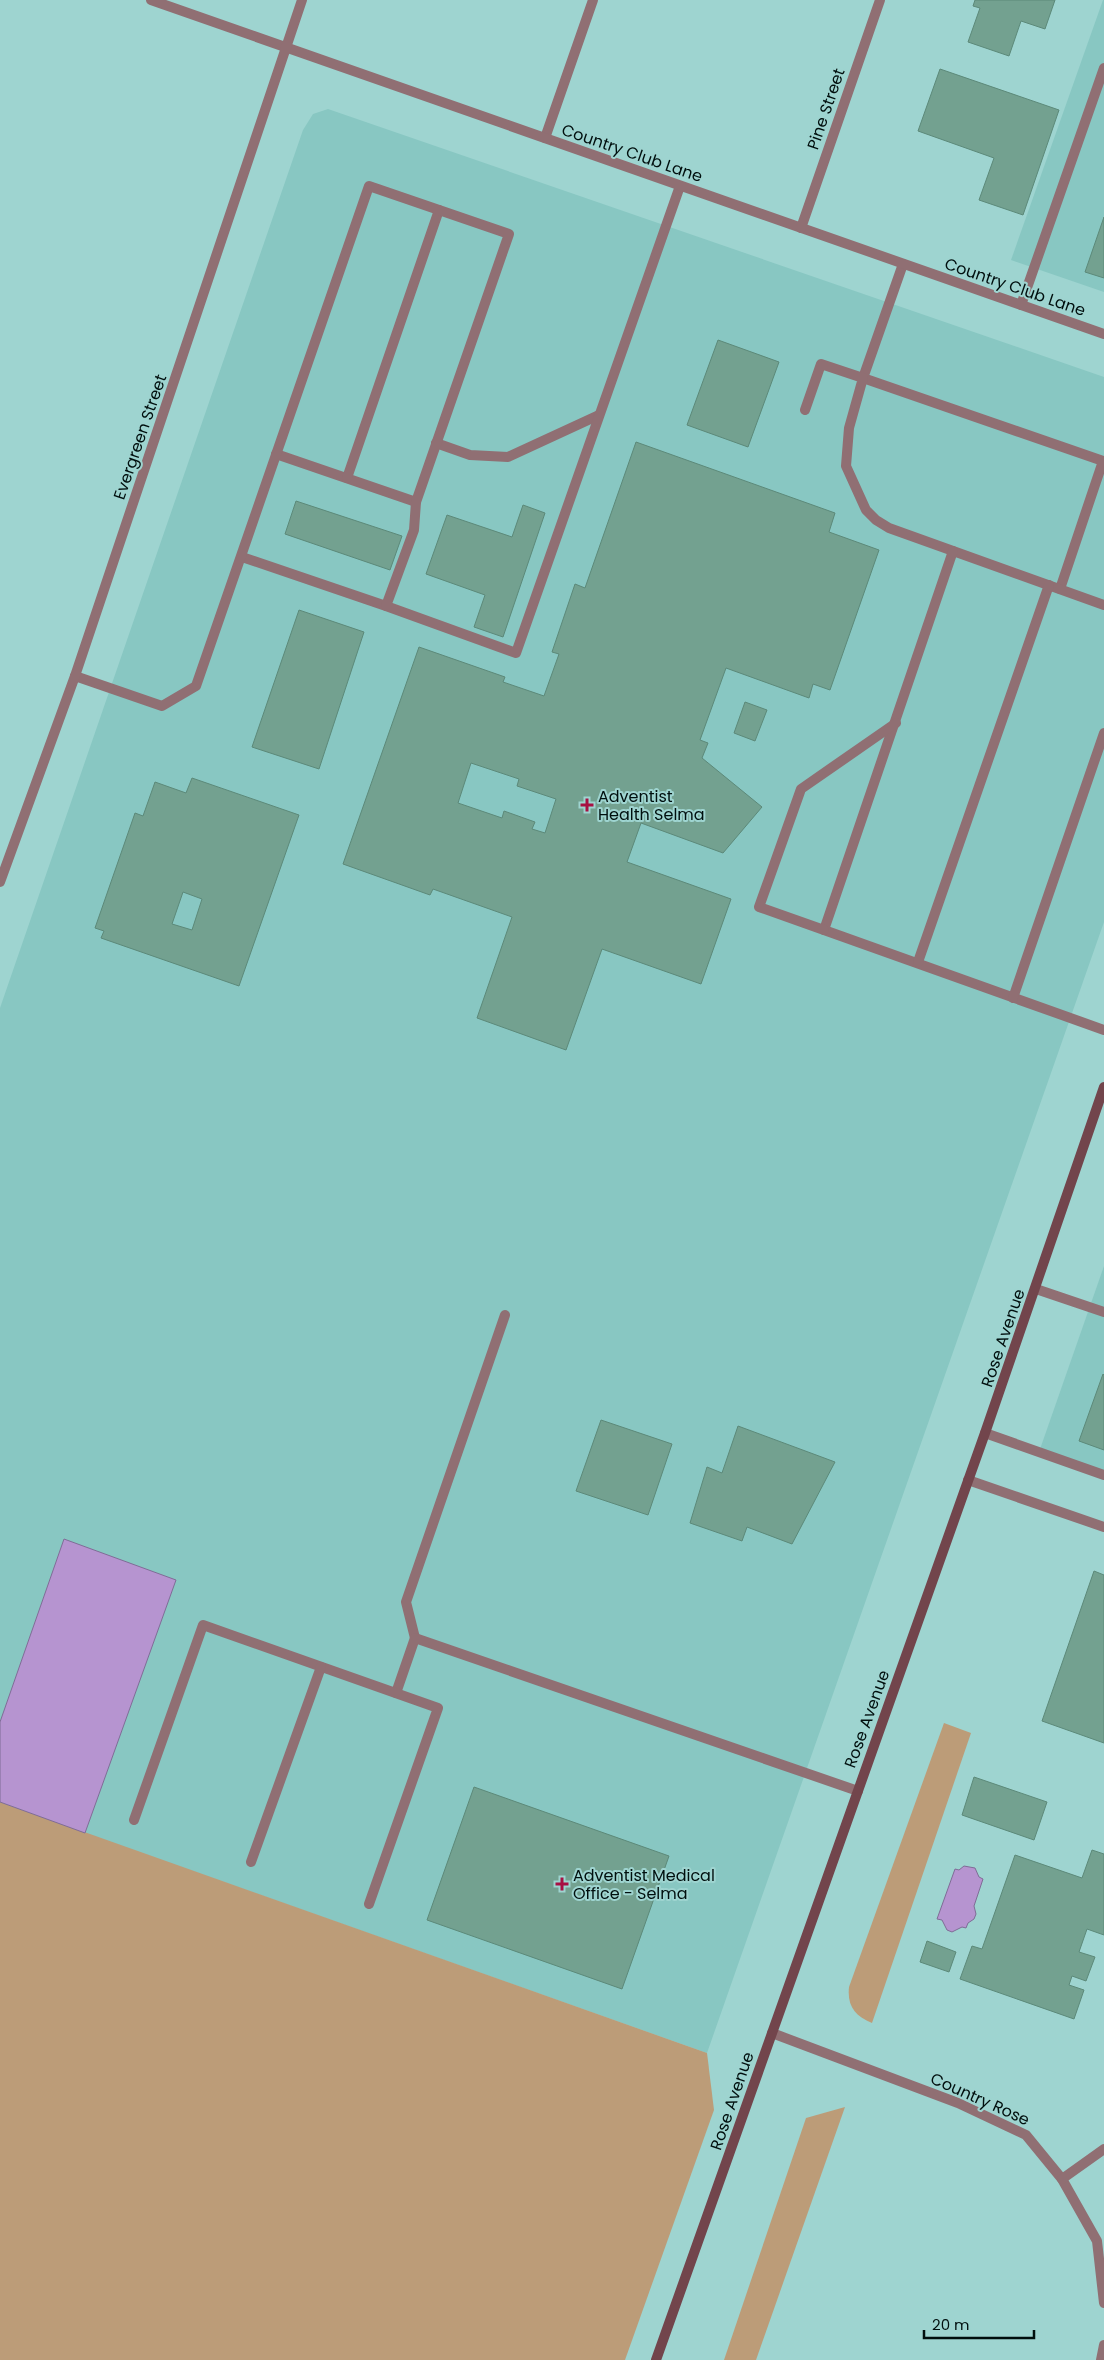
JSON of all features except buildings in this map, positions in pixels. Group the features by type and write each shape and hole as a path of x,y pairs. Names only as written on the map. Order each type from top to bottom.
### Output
{"street":[{"name":"Country Club Lane","path":"151,0 1104,334"},
{"name":"Evergreen Street","path":"0,882 76,676 302,0"},
{"path":"545,138 593,0"},
{"name":"Pine Street","path":"801,228 880,0"},
{"path":"1021,305 1104,68"},
{"path":"76,676 162,706 196,686 369,186 509,234 416,502 414,530 386,606"},
{"path":"242,556 516,653 680,186"},
{"path":"347,478 439,210"},
{"path":"903,264 863,378 849,428 846,466 866,510 876,520 889,528 1104,605"},
{"path":"805,410 821,364 1104,462 1060,589"},
{"path":"436,443 470,455 508,457 599,415"},
{"path":"276,454 416,502"},
{"path":"824,930 953,551"},
{"path":"918,962 1049,585"},
{"path":"896,723 801,789 759,907 918,962 1104,1030"},
{"path":"1013,998 1104,733"},
{"name":"Rose Avenue","path":"656,2360 1099,1115 1104,1087"},
{"path":"1036,1289 1104,1312"},
{"path":"396,1693 415,1638 406,1602 505,1315"},
{"path":"985,1433 1104,1475"},
{"path":"968,1480 1104,1527"},
{"path":"134,1820 203,1625 438,1708 369,1904"},
{"path":"415,1638 858,1791"},
{"path":"251,1862 321,1667"},
{"name":"Country Rose","path":"772,2032 958,2103 1026,2135 1062,2179 1098,2241 1104,2303"},
{"path":"1062,2179 1104,2149"},
{"path":"1101,2360 1104,2347"}],"shaded area":[{"path":"1104,0 1104,292 1011,260"},
{"name":"Adventist Health Selma","path":"328,109 1104,377 1104,922 707,2053 85,1833 176,1580 64,1539 0,1722 0,1008 303,130 313,114"},
{"path":"1104,1266 1104,1475 1039,1452"},
{"path":"64,1539 176,1580 85,1833 0,1802 0,1722"},
{"path":"944,1723 971,1733 872,2023 853,2010 849,2000 849,1987"},
{"path":"0,1802 707,2053 714,2110 625,2360 0,2360"},
{"path":"964,1866 975,1868 979,1877 983,1879 974,1906 976,1914 974,1919 968,1923 966,1928 962,1927 952,1932 947,1930 942,1920 937,1919 955,1869 959,1870"},
{"path":"845,2107 756,2360 724,2360 806,2118"}],"place":[{"name":"Adventist Health Selma","path":"587,805"},
{"name":"Adventist Medical Office - Selma","path":"562,1884"}]}
